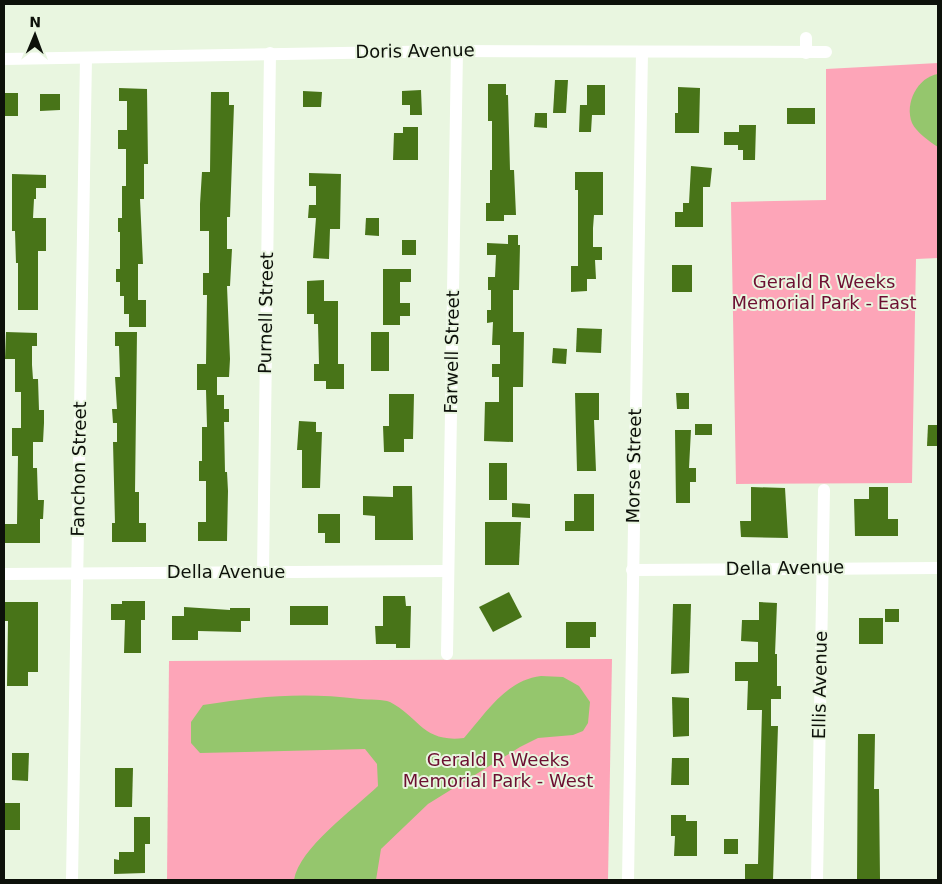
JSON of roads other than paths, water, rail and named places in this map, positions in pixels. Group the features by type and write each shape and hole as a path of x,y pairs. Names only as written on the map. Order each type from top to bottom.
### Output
{"street":[{"path":"806,38 806,52"},
{"name":"Doris Avenue","path":"4,59 457,51 826,52"},
{"name":"Farwell Street","path":"447,654 457,51"},
{"name":"Morse Street","path":"628,880 642,52"},
{"name":"Purnell Street","path":"263,572 270,53"},
{"name":"Fanchon Street","path":"72,880 86,58"},
{"name":"Ellis Avenue","path":"817,880 824,490"},
{"name":"Della Avenue","path":"632,570 938,568"},
{"name":"Della Avenue","path":"4,574 448,571"}],"park label":[{"name":"Gerald R Weeks Memorial Park - East","path":"824,292"},
{"name":"Gerald R Weeks Memorial Park - West","path":"498,770"}]}
